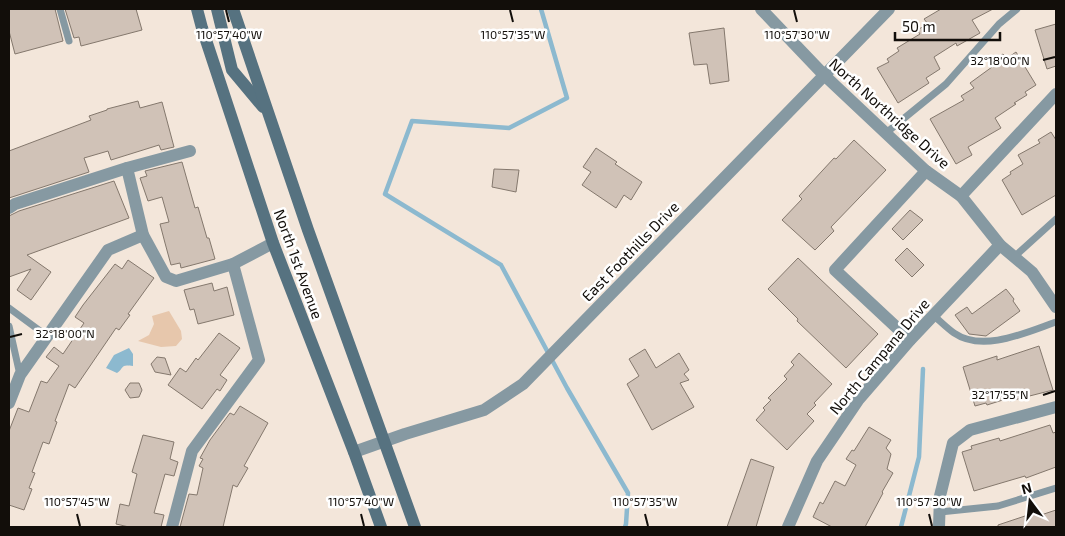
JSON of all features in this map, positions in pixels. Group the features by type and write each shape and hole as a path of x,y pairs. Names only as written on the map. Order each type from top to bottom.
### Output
{"main road":[{"name":"North 1st Avenue","path":"197,9 273,243 381,527"},
{"path":"217,9 232,70 268,113"},
{"name":"North 1st Avenue","path":"233,9 308,230 415,527"}],"street":[{"name":"North Northridge Drive","path":"761,9 824,75 886,134 926,171 961,196 1000,245 1032,272 1056,307"},
{"name":"East Foothills Drive","path":"354,452 385,440 484,410 523,384 889,9"},
{"path":"961,196 1056,94"},
{"path":"9,208 14,204 128,168 190,151"},
{"path":"128,168 143,235 166,277 176,281 233,264 273,243"},
{"path":"910,340 835,270 926,171"},
{"path":"9,403 20,375 108,250 143,235"},
{"name":"North Campana Drive","path":"788,527 816,461 859,399 910,340 1000,245"},
{"path":"172,527 192,452 259,360 233,264"},
{"path":"939,527 940,496 953,443 970,430 1056,407"}],"lane":[{"path":"60,9 69,40"},
{"path":"886,134 946,84 999,24 1017,9"},
{"path":"1014,257 1056,219"},
{"path":"9,308 47,336"},
{"path":"933,315 956,334 974,340 1000,341 1056,322"},
{"path":"9,326 20,375"},
{"path":"940,512 998,506 1056,488"}],"shaded area":[{"path":"169,311 181,331 182,339 176,346 161,347 138,341 149,335 154,324 152,316"}],"water":[{"path":"129,348 133,354 133,366 124,366 117,373 106,368 114,355"}],"building":[{"path":"9,9 55,9 63,41 15,54 9,31"},
{"path":"65,9 136,9 142,30 81,46 79,37 74,38"},
{"path":"941,9 993,9 972,20 980,33 957,46 956,43 934,57 940,69 926,78 929,83 898,103 877,68 889,62 887,59 899,51 897,48 920,34 917,30 928,24 924,19"},
{"path":"1056,24 1056,66 1047,69 1035,30"},
{"path":"724,28 729,81 710,84 707,64 694,65 689,33"},
{"path":"1016,52 1036,85 1025,92 1027,95 1014,103 1016,104 995,118 1001,128 968,147 972,155 956,164 930,119 964,100 961,96 974,88 970,83 992,67 989,63 1003,54 1006,59"},
{"path":"138,101 140,108 162,102 174,147 161,150 159,145 111,160 108,151 84,158 89,172 9,198 9,151 91,120 89,116 107,109"},
{"path":"1051,132 1056,140 1056,195 1022,215 1002,180 1011,174 1010,172 1023,164 1018,155 1040,143 1038,140"},
{"path":"854,140 886,170 831,227 834,231 815,250 782,220 802,199 799,196 834,158 836,159"},
{"path":"596,148 617,162 615,164 642,182 631,200 624,195 616,208 582,185 591,172 583,167"},
{"path":"182,162 195,208 198,207 215,259 181,268 180,263 171,265 165,243 160,224 169,222 162,197 148,201 140,178 147,176 145,171"},
{"path":"494,169 519,170 516,192 492,187"},
{"path":"114,181 129,218 27,255 51,272 31,300 17,290 31,269 9,277 9,216 19,211"},
{"path":"910,210 923,220 903,240 892,229"},
{"path":"907,248 924,265 912,277 895,260"},
{"path":"798,258 878,334 846,368 797,321 798,319 768,289"},
{"path":"128,260 154,278 128,314 130,315 119,330 116,328 75,388 69,384 55,421 57,422 49,444 43,442 32,472 35,473 29,488 32,489 24,510 9,505 9,431 18,408 29,412 41,381 47,383 59,366 46,357 54,347 63,354 84,323 75,317 83,305 115,264 122,269"},
{"path":"212,283 214,291 227,287 234,315 198,324 194,309 190,310 184,290"},
{"path":"1006,289 1020,311 986,336 969,334 955,315 967,307 972,314"},
{"path":"219,333 240,348 220,375 227,380 220,391 217,389 202,409 168,385 180,368 186,372 196,358 198,360"},
{"path":"1039,346 1053,390 1010,401 1009,398 987,405 986,403 975,406 963,367 997,356 997,360"},
{"path":"645,349 656,368 679,353 689,370 684,374 689,380 680,383 694,407 652,430 627,384 639,376 629,359"},
{"path":"799,353 832,384 814,403 816,405 807,414 814,421 787,450 756,420 765,410 763,408 771,400 768,398 787,379 784,376 794,365 791,362"},
{"path":"157,357 165,358 171,375 155,372 151,364"},
{"path":"130,383 139,383 142,390 139,397 130,398 125,390"},
{"path":"240,406 268,423 244,466 248,468 237,487 233,485 223,527 180,527 189,494 197,495 203,468 199,466 203,459 200,458 210,440 230,413 234,415"},
{"path":"1050,425 1053,433 1056,432 1056,467 1026,478 1025,476 974,491 962,452 972,449 971,446 999,438 1000,441"},
{"path":"869,427 891,440 886,448 891,454 887,469 893,473 865,527 832,527 813,517 820,502 823,504 835,481 845,486 856,465 846,459 852,450 854,451"},
{"path":"143,435 174,442 170,459 178,462 174,476 165,474 154,513 164,515 161,527 129,527 116,524 120,504 129,506 137,474 132,472"},
{"path":"751,459 774,467 756,527 727,527"},
{"path":"1056,510 1056,527 998,527 998,525 1037,512 1038,516"}],"waterway":[{"path":"541,9 567,98 509,128 412,121 385,194 501,265 567,388 628,493 625,527"},
{"path":"901,527 919,457 923,369"}]}
